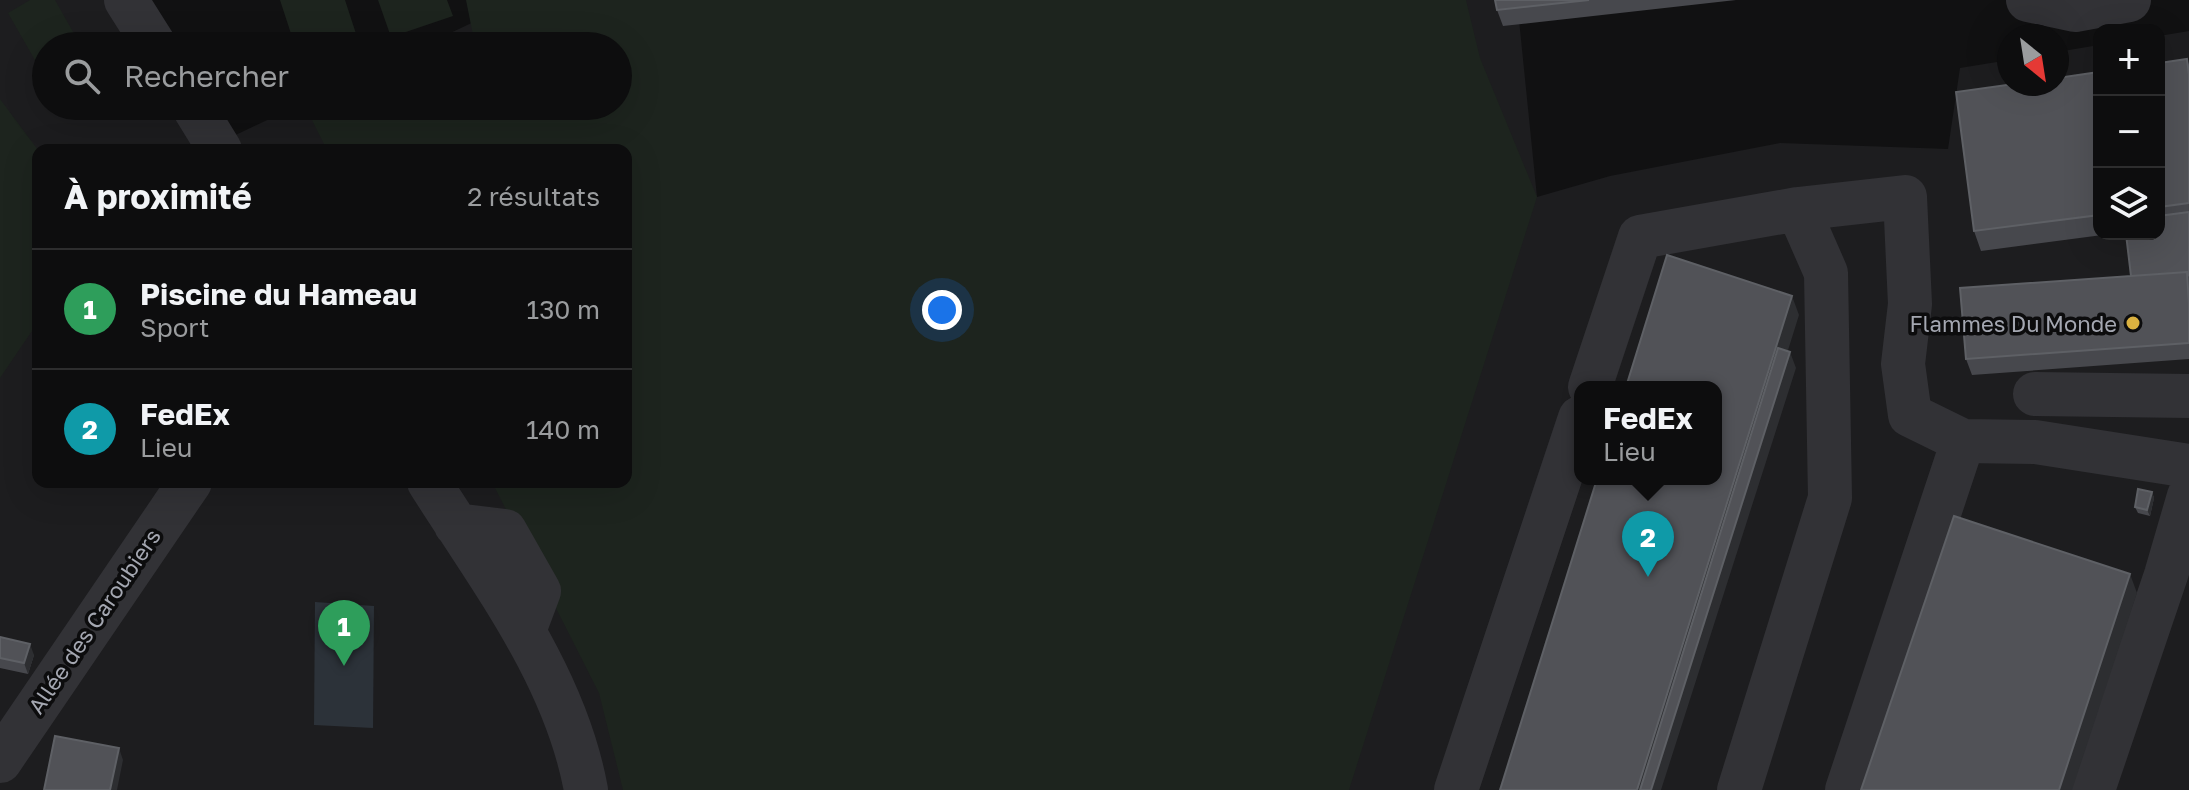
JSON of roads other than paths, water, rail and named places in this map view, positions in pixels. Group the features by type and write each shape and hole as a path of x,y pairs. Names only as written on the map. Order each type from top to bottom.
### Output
{"street":[{"path":"126,0 146,32"},
{"path":"2028,0 2075,10 2129,0"},
{"path":"202,120 216,144"},
{"path":"1592,381 1640,237 1798,209 1905,197 1910,304 1903,364 1910,415 1963,441 2035,442 2189,466"},
{"path":"1739,790 1830,498 1826,273 1798,209"},
{"path":"2035,394 2189,396"},
{"path":"1456,790 1574,436"},
{"path":"1847,790 1963,441"},
{"name":"Allée des Caroubiers","path":"0,761 186,488"},
{"path":"433,488 524,631 557,694 586,790"},
{"path":"2093,790 2166,575 2189,496"}],"place":[{"name":"Flammes Du Monde","path":"2133,323"},
{"name":"FedEx","path":"1648,577"},
{"name":"Piscine du Hameau","path":"344,666"}]}
